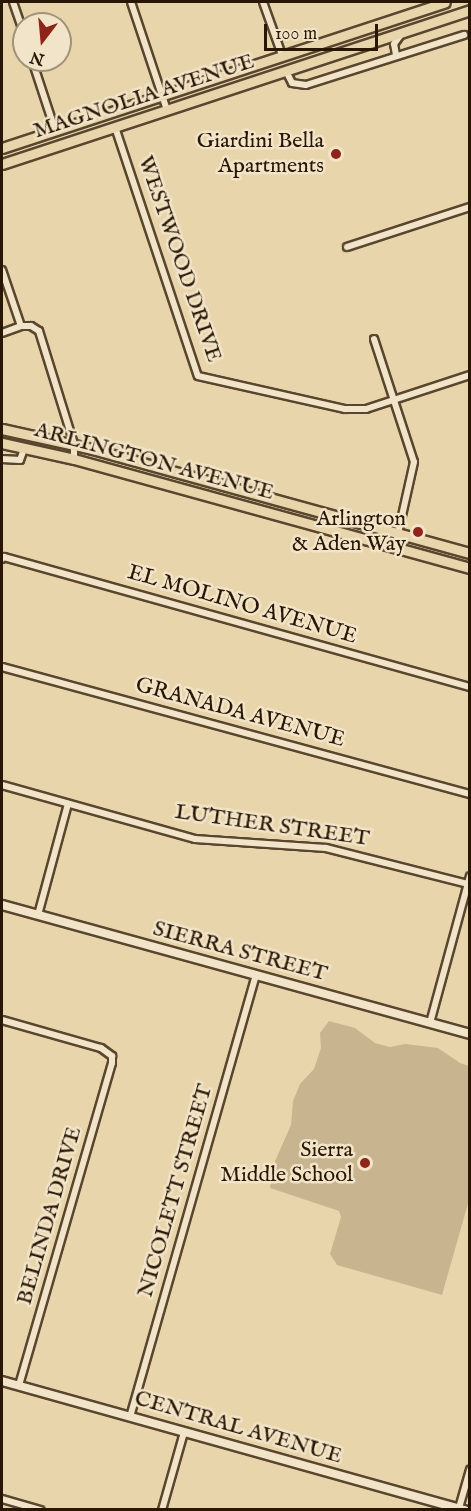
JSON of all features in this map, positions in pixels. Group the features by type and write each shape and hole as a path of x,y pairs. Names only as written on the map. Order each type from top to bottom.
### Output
{"main road":[{"name":"MAGNOLIA AVENUE","path":"2,148 445,2"},
{"name":"MAGNOLIA AVENUE","path":"2,164 470,10"},
{"name":"ARLINGTON AVENUE","path":"2,429 74,444 470,553"},
{"name":"ARLINGTON AVENUE","path":"2,443 74,459 470,568"},
{"name":"CENTRAL AVENUE","path":"2,1381 462,1509"}],"street":[{"path":"131,2 167,110"},
{"path":"263,2 282,55"},
{"path":"396,55 394,44 402,33"},
{"path":"286,71 292,83 306,85 367,68 396,55 464,35"},
{"path":"36,72 55,130"},
{"name":"WESTWOOD DRIVE","path":"115,127 198,376 345,409 366,409 470,375"},
{"path":"347,247 470,207"},
{"path":"2,270 21,326"},
{"path":"2,333 21,326 31,326 39,331 74,444 74,459"},
{"path":"374,339 414,462 395,547"},
{"path":"2,459 20,460 24,449"},
{"name":"EL MOLINO AVENUE","path":"3,558 470,687"},
{"name":"GRANADA AVENUE","path":"2,667 470,794"},
{"name":"LUTHER STREET","path":"2,785 195,839 326,848 468,884"},
{"path":"38,915 68,804"},
{"path":"430,1023 470,876"},
{"name":"SIERRA STREET","path":"2,905 470,1034"},
{"name":"NICOLETT STREET","path":"130,1417 256,975"},
{"name":"BELINDA DRIVE","path":"2,1020 101,1048 112,1056 111,1071 19,1386"},
{"path":"162,1509 184,1432"},
{"path":"462,1509 470,1470"},
{"path":"2,1499 40,1509"}],"shaded area":[{"path":"329,1021 355,1028 375,1043 390,1047 405,1044 438,1048 460,1063 469,1066 469,1200 442,1295 337,1265 330,1254 341,1217 339,1211 270,1188 272,1168 291,1125 293,1101 300,1084 314,1069 321,1048 320,1033"}],"place":[{"name":"Giardini Bella Apartments","path":"336,154"},
{"name":"Arlington & Aden Way","path":"418,532"},
{"name":"Sierra Middle School","path":"365,1163"}]}
